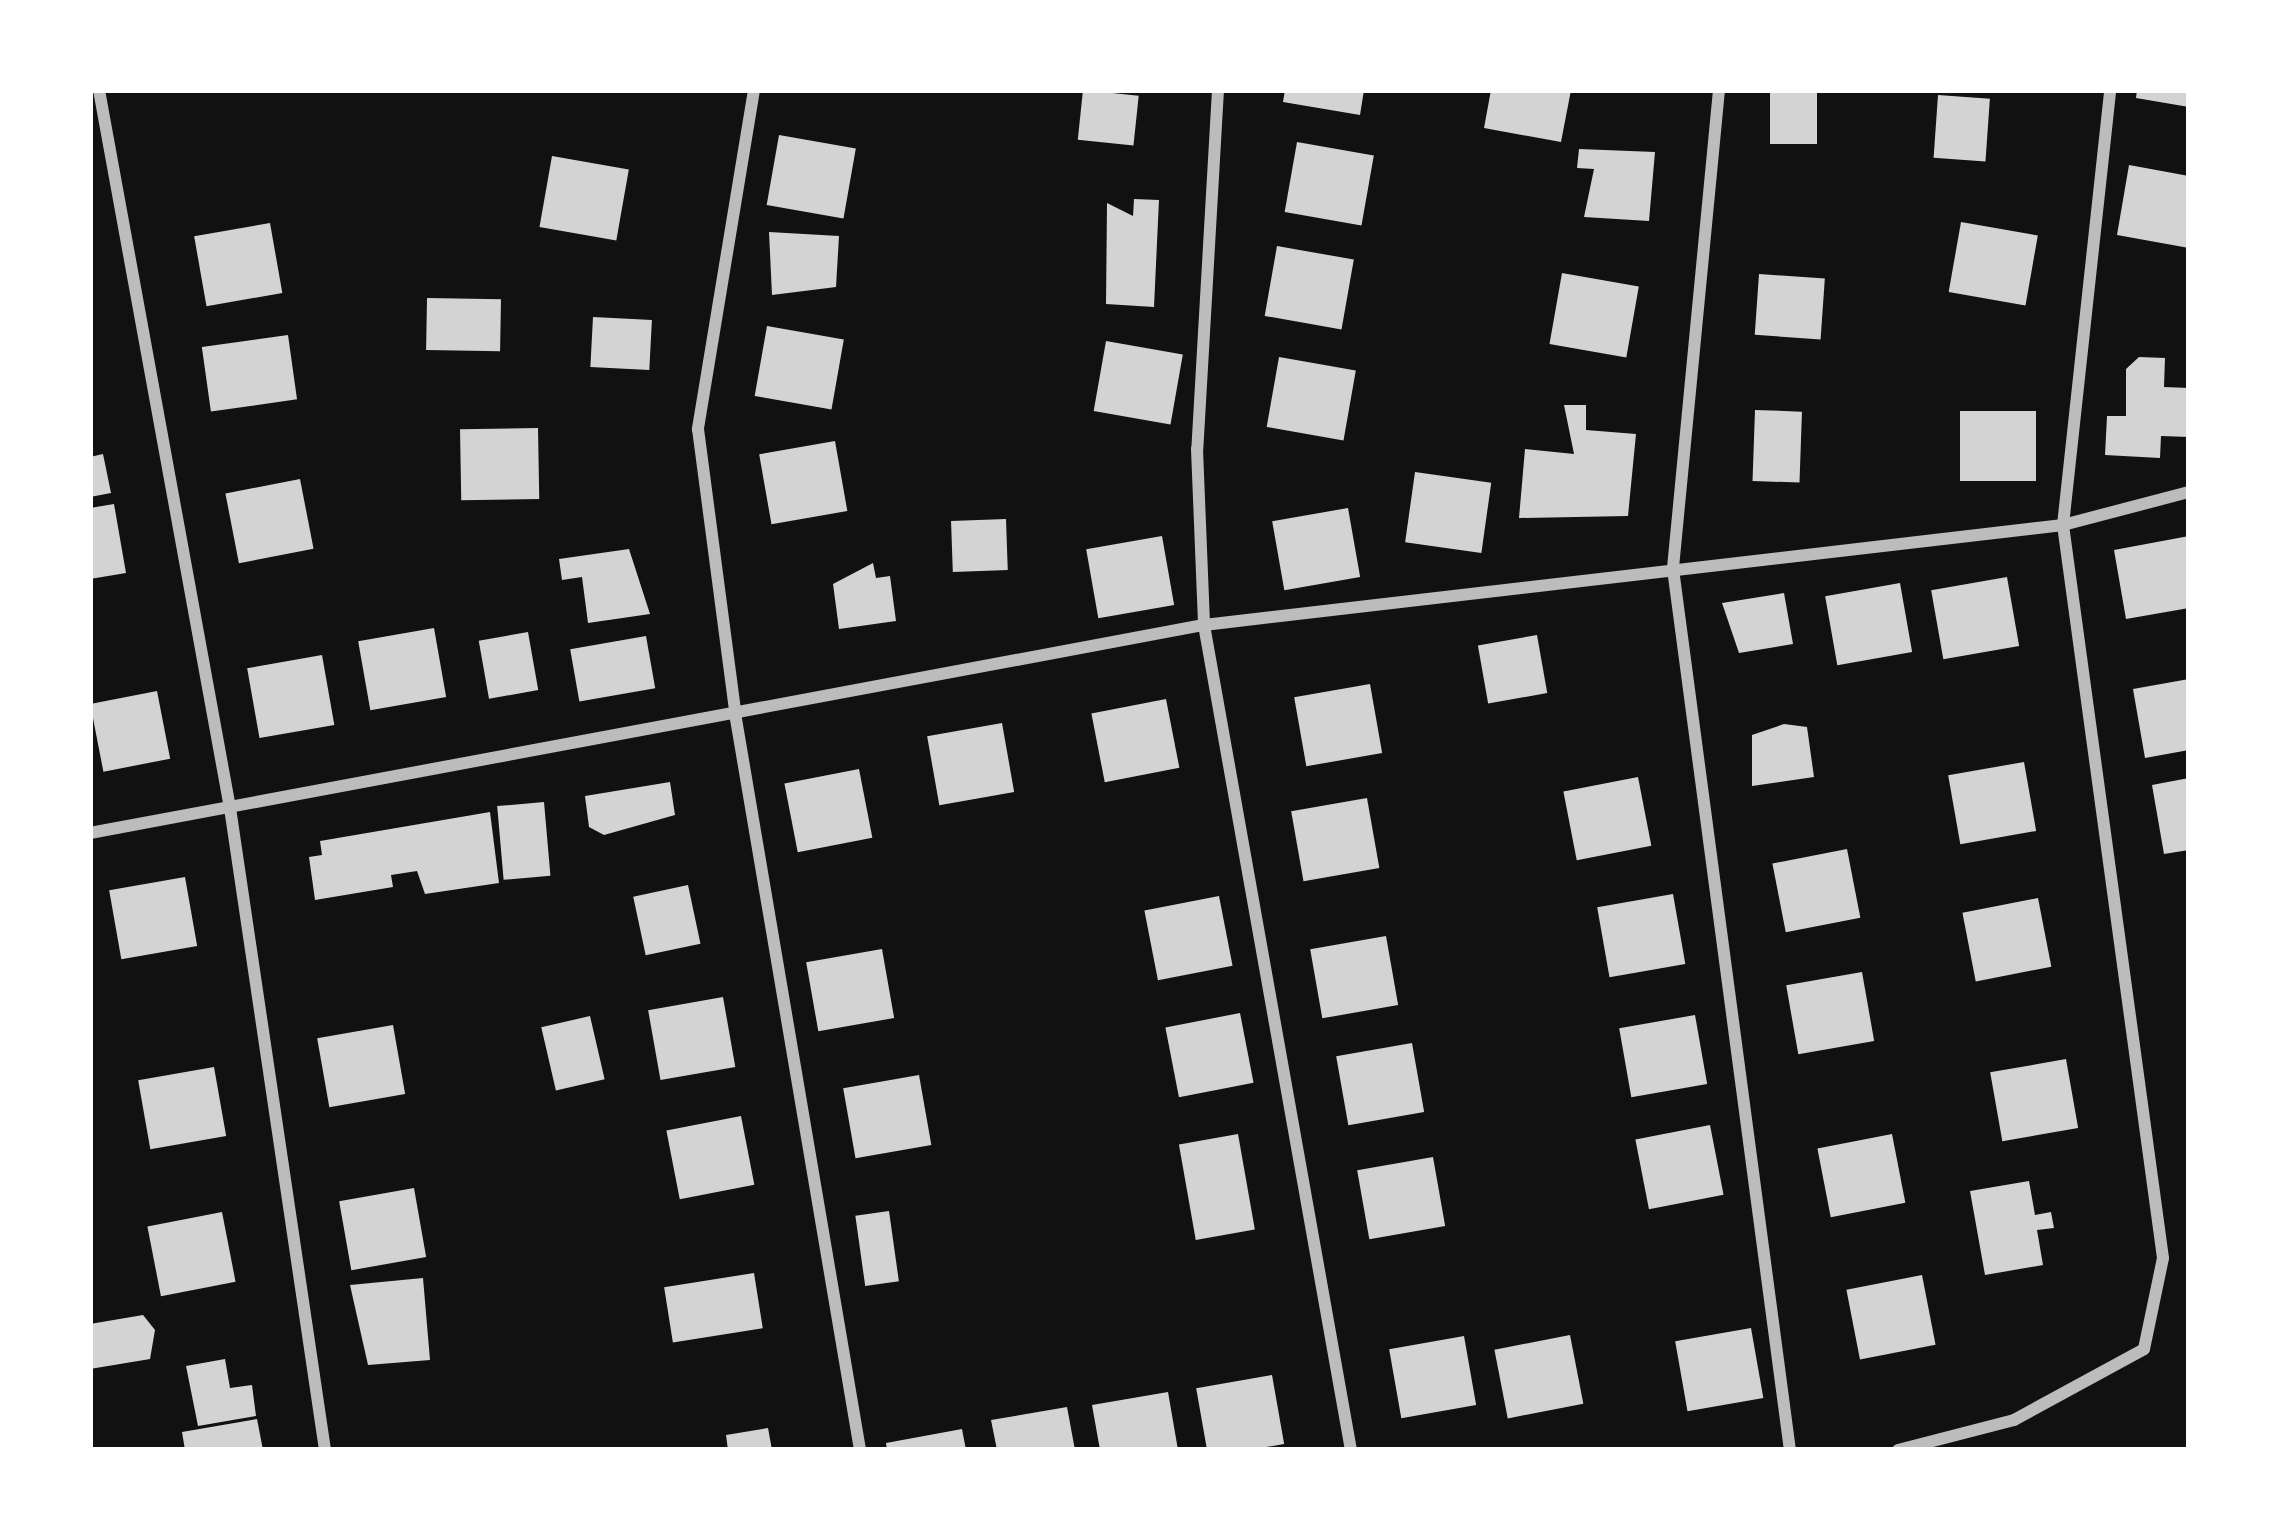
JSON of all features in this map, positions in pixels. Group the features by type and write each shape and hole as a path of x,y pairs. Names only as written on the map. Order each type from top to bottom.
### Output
{"street":[{"path":"99,90 230,808 325,1450"},
{"path":"754,90 698,429 736,718 860,1450"},
{"path":"1218,90 1196,449 1204,625 1351,1450"},
{"path":"1719,90 1673,569 1790,1450"},
{"path":"1898,1450 2014,1420 2144,1349 2163,1258 2063,525 2110,90"},
{"path":"90,833 736,718 1204,625 2063,525 2189,492"}],"building":[{"path":"1083,90 1139,96 1133,146 1078,140"},
{"path":"1285,90 1364,90 1360,115 1283,102"},
{"path":"1491,90 1571,90 1561,142 1484,128"},
{"path":"1770,90 1817,90 1817,144 1770,144"},
{"path":"2137,90 2189,90 2189,107 2136,98"},
{"path":"1938,95 1990,99 1985,161 1934,158"},
{"path":"779,135 856,149 843,218 767,205"},
{"path":"1297,142 1374,156 1361,225 1285,212"},
{"path":"1579,149 1655,152 1649,221 1584,217 1594,169 1577,168"},
{"path":"552,156 629,170 616,240 539,227"},
{"path":"2129,165 2189,176 2189,248 2117,235"},
{"path":"1134,199 1159,200 1154,307 1106,304 1107,203 1133,216"},
{"path":"1961,222 2038,236 2025,305 1949,292"},
{"path":"270,223 282,293 206,306 194,236"},
{"path":"769,232 839,236 836,287 772,295"},
{"path":"1277,246 1354,260 1341,329 1265,316"},
{"path":"1562,273 1639,287 1626,357 1549,344"},
{"path":"1759,274 1825,279 1821,339 1755,335"},
{"path":"427,298 501,299 500,351 426,350"},
{"path":"593,317 652,320 649,370 590,367"},
{"path":"767,326 844,340 831,409 755,396"},
{"path":"288,335 297,399 211,411 202,347"},
{"path":"1106,341 1183,355 1170,424 1094,411"},
{"path":"1279,357 1356,371 1343,440 1267,427"},
{"path":"2139,357 2165,358 2164,387 2189,388 2189,437 2161,436 2160,458 2105,455 2107,416 2126,416 2126,369"},
{"path":"1564,405 1586,405 1586,430 1636,434 1628,516 1519,518 1525,449 1574,454"},
{"path":"1755,410 1802,412 1799,483 1753,481"},
{"path":"1960,411 2036,411 2036,481 1960,481"},
{"path":"538,428 539,499 461,500 460,429"},
{"path":"835,441 847,511 771,524 759,454"},
{"path":"103,454 111,493 90,497 90,457"},
{"path":"1415,472 1491,483 1481,553 1405,542"},
{"path":"300,479 314,549 239,563 225,494"},
{"path":"114,504 126,573 90,579 90,508"},
{"path":"1348,508 1360,577 1284,590 1272,521"},
{"path":"1006,519 1008,570 953,572 951,521"},
{"path":"1162,536 1174,605 1098,618 1086,549"},
{"path":"2189,536 2189,608 2126,619 2114,550"},
{"path":"629,549 650,614 588,623 582,577 562,580 559,559"},
{"path":"873,563 876,578 890,576 896,621 839,629 833,584"},
{"path":"2007,577 2019,646 1943,659 1931,590"},
{"path":"1900,583 1912,652 1837,665 1825,596"},
{"path":"1784,593 1793,644 1739,653 1722,603"},
{"path":"434,628 446,697 370,710 358,641"},
{"path":"528,632 538,690 489,699 479,641"},
{"path":"1537,635 1547,693 1488,704 1478,645"},
{"path":"646,636 655,688 579,702 570,649"},
{"path":"322,655 334,725 259,738 247,668"},
{"path":"2189,679 2189,750 2145,758 2133,689"},
{"path":"1370,684 1382,753 1306,766 1294,697"},
{"path":"157,691 170,759 103,772 90,704"},
{"path":"1166,699 1179,768 1105,782 1091,714"},
{"path":"1002,723 1014,792 939,805 927,736"},
{"path":"1784,724 1807,727 1814,777 1752,786 1752,735"},
{"path":"2024,762 2036,831 1960,844 1948,775"},
{"path":"859,769 872,838 798,852 784,784"},
{"path":"1638,777 1651,846 1577,860 1563,792"},
{"path":"2189,778 2189,850 2164,854 2152,785"},
{"path":"670,782 675,815 604,835 589,827 585,796"},
{"path":"1367,798 1379,868 1303,881 1291,811"},
{"path":"544,802 550,876 504,880 497,806"},
{"path":"490,812 499,883 425,894 417,871 391,875 393,887 315,900 309,857 322,855 320,841"},
{"path":"1847,849 1860,918 1786,932 1772,864"},
{"path":"185,877 197,946 121,959 109,890"},
{"path":"688,885 700,944 646,955 633,897"},
{"path":"1673,894 1685,964 1609,977 1597,907"},
{"path":"1219,896 1233,966 1158,980 1144,911"},
{"path":"2038,898 2051,967 1976,981 1962,913"},
{"path":"1386,936 1398,1005 1322,1018 1310,949"},
{"path":"882,949 894,1018 818,1031 806,962"},
{"path":"1862,972 1874,1041 1798,1054 1786,985"},
{"path":"723,997 735,1067 660,1080 648,1010"},
{"path":"1240,1013 1254,1083 1179,1097 1165,1028"},
{"path":"1695,1015 1707,1084 1631,1097 1619,1028"},
{"path":"590,1016 605,1079 556,1091 541,1027"},
{"path":"393,1025 405,1094 329,1107 317,1038"},
{"path":"1412,1043 1424,1112 1348,1125 1336,1056"},
{"path":"2066,1059 2078,1128 2002,1141 1990,1072"},
{"path":"214,1067 226,1136 150,1149 138,1080"},
{"path":"919,1075 931,1145 855,1158 843,1088"},
{"path":"741,1116 754,1185 680,1199 666,1131"},
{"path":"1710,1125 1724,1195 1649,1209 1635,1140"},
{"path":"1238,1134 1255,1230 1196,1240 1179,1144"},
{"path":"1892,1134 1905,1203 1831,1217 1817,1149"},
{"path":"1433,1157 1445,1226 1369,1239 1357,1170"},
{"path":"2029,1181 2035,1215 2051,1212 2054,1228 2037,1230 2043,1265 1985,1275 1970,1191"},
{"path":"414,1188 426,1257 351,1270 339,1201"},
{"path":"889,1211 899,1281 865,1286 855,1216"},
{"path":"222,1212 236,1282 161,1296 147,1227"},
{"path":"754,1273 763,1328 673,1343 664,1287"},
{"path":"1922,1275 1936,1345 1860,1359 1846,1290"},
{"path":"423,1278 430,1360 368,1365 350,1285"},
{"path":"143,1315 155,1330 150,1359 90,1369 90,1324"},
{"path":"1751,1328 1763,1398 1687,1411 1675,1341"},
{"path":"1570,1335 1583,1404 1508,1418 1494,1350"},
{"path":"1464,1336 1476,1405 1401,1418 1389,1349"},
{"path":"225,1359 230,1388 252,1385 256,1416 198,1426 186,1366"},
{"path":"1272,1375 1284,1444 1207,1450 1196,1388"},
{"path":"1168,1392 1178,1450 1100,1450 1092,1405"},
{"path":"1067,1407 1075,1450 997,1450 991,1420"},
{"path":"257,1419 263,1450 185,1450 182,1432"},
{"path":"768,1428 772,1450 728,1450 726,1435"},
{"path":"962,1429 966,1450 887,1450 886,1443"}]}
